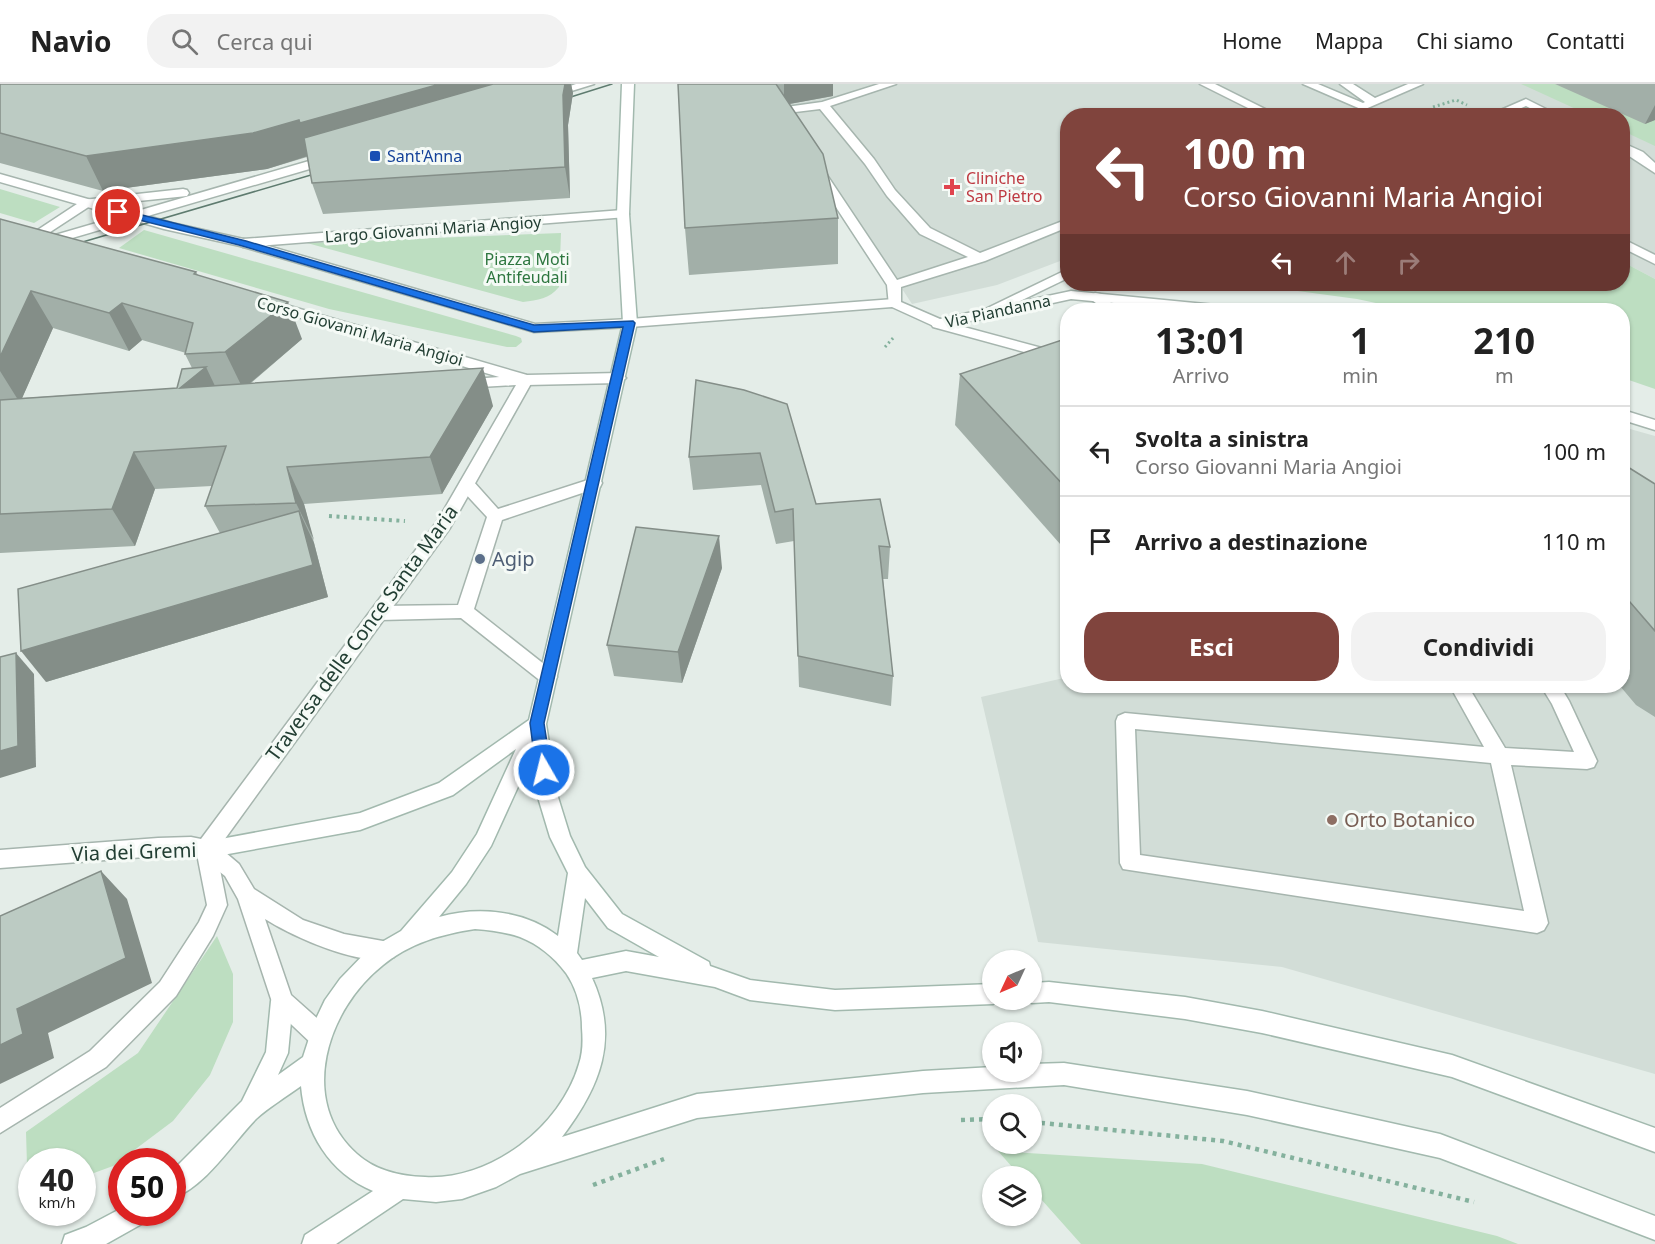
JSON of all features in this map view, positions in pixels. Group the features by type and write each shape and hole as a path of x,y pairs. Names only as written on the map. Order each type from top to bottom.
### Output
{"street":[{"path":"532,100 588,84"},
{"path":"409,937 459,878 484,840 537,723 630,323 623,214 628,84"},
{"path":"779,111 823,105 890,84"},
{"path":"1206,84 1257,108"},
{"path":"1309,84 1363,107 1417,84"},
{"path":"1346,84 1374,103"},
{"path":"1511,108 1526,102 1538,108"},
{"path":"823,105 870,162 891,193 925,231 980,258"},
{"path":"1630,150 1655,169"},
{"path":"0,255 342,156"},
{"path":"811,159 894,285 894,303"},
{"path":"0,178 134,217 243,243 534,328 630,323"},
{"path":"36,235 87,203 230,188"},
{"name":"Largo Giovanni Maria Angioy","path":"243,243 623,214"},
{"path":"894,285 980,258 1060,227"},
{"path":"18,230 82,249"},
{"path":"1630,251 1655,260"},
{"path":"978,316 1060,277"},
{"name":"Via Piandanna","path":"630,323 894,303 938,324 1071,295 1155,303"},
{"path":"1095,297 1103,303"},
{"name":"Corso Giovanni Maria Angioi","path":"261,301 526,380 619,378"},
{"path":"938,324 1060,358"},
{"path":"442,385 526,380"},
{"name":"Traversa delle Conce Santa Maria","path":"206,849 444,524 526,380"},
{"path":"1630,417 1655,425"},
{"path":"495,516 594,483"},
{"path":"466,485 495,516"},
{"path":"465,611 495,516"},
{"path":"380,613 465,611 548,677"},
{"path":"1463,693 1500,756 1537,923 1130,863 1125,721 1500,756 1587,760 1555,693"},
{"path":"0,1121 98,1059 168,989 206,929 217,905 206,849 360,821 446,789 537,723"},
{"path":"537,723 547,794 560,837 578,873 615,921 715,977 750,990 835,1000 982,994"},
{"name":"Via dei Gremi","path":"0,859 158,847 191,846 206,849 232,870 247,896 282,1001 320,1036"},
{"path":"572,963 578,873"},
{"name":"Via dei Gremi","path":"247,896 296,927 344,944 386,950"},
{"path":"515,1164 553,1132 580,1092 594,1048 592,1007 572,963 534,931 495,920 452,922 409,937 386,950 365,967 346,988 334,1005 320,1036 313,1064 315,1106 320,1124 330,1143 359,1172 399,1188 417,1191 457,1188 496,1174 515,1164 697,1106 923,1082 1064,1074 1247,1103 1440,1146 1655,1228"},
{"path":"572,963 626,961 715,977"},
{"path":"1042,992 1185,1008 1262,1022 1452,1066 1655,1140"},
{"path":"250,1109 277,1053 282,1001"},
{"path":"186,1176 250,1109 313,1064"},
{"path":"314,1244 399,1188"},
{"path":"74,1244 92,1238 113,1226"}],"path":[{"path":"1428,105 1435,108 1456,99"},
{"path":"329,516 444,524"},
{"path":"958,1120 982,1119"},
{"path":"1042,1123 1223,1141 1477,1202"},
{"path":"593,1185 674,1155"}],"shaded area":[{"name":"Cliniche San Pietro","path":"788,84 1655,84 1655,279 1630,266 1630,108 1060,108 1060,261 997,285 912,304 771,89"},
{"name":"Orto Botanico","path":"1630,429 1655,436 1655,1074 1282,967 1038,942 981,697 1060,679 1060,693 1630,693"}],"green space":[{"path":"1521,84 1555,84 1622,108 1574,108"},
{"path":"1630,111 1655,120 1655,146 1630,134"},
{"path":"0,189 60,207 34,223 0,213"},
{"path":"144,230 516,336 521,338 522,342 516,347 507,347 329,309 119,248"},
{"name":"Piazza Moti Antifeudali","path":"561,233 559,287 538,300 523,302 307,243"},
{"path":"1630,266 1655,279 1655,389 1630,380 1630,303 1376,303 1297,291 1630,291"},
{"path":"217,936 233,974 233,1022 210,1075 173,1121 137,1148 108,1148 108,1168 96,1172 96,1148 26,1148 26,1132 138,1053"},
{"path":"1001,1154 1042,1154 1202,1164 1497,1236 1518,1244 1081,1244 1042,1200 1042,1166 1011,1166"}],"building":[{"path":"0,84 440,84 300,123 299,120 253,133 86,156 0,133"},
{"path":"493,84 565,84 563,95 565,167 312,183 304,138"},
{"path":"678,84 776,84 823,154 838,218 685,228"},
{"path":"0,219 196,272 194,274 288,302 225,352 185,354 193,323 122,303 109,313 31,291 0,357"},
{"path":"1060,341 1060,481 960,374"},
{"path":"206,367 180,388 483,368 430,457 287,467 296,503 205,506 226,446 134,452 112,509 0,514 0,400 177,388 182,369"},
{"path":"696,380 744,390 787,404 816,504 880,499 890,547 879,546 893,676 798,656 793,509 775,512 760,453 689,457"},
{"path":"1630,468 1655,484 1655,631 1630,602"},
{"path":"299,511 313,565 21,651 18,589"},
{"path":"636,527 719,536 678,652 607,645"},
{"path":"16,653 18,746 0,751 0,657"},
{"path":"101,871 126,958 17,1009 23,1034 0,1045 0,916"}],"tram line":[{"path":"558,101 612,84"},
{"path":"69,246 328,170"}],"place":[{"name":"Sant'Anna","path":"375,156"},
{"name":"Cliniche San Pietro","path":"952,187"},
{"name":"Agip","path":"480,559"},
{"name":"Orto Botanico","path":"1332,820"}],"route":[{"path":"118,212 243,243 469,311 534,328 630,323 537,723 544,770"}]}
